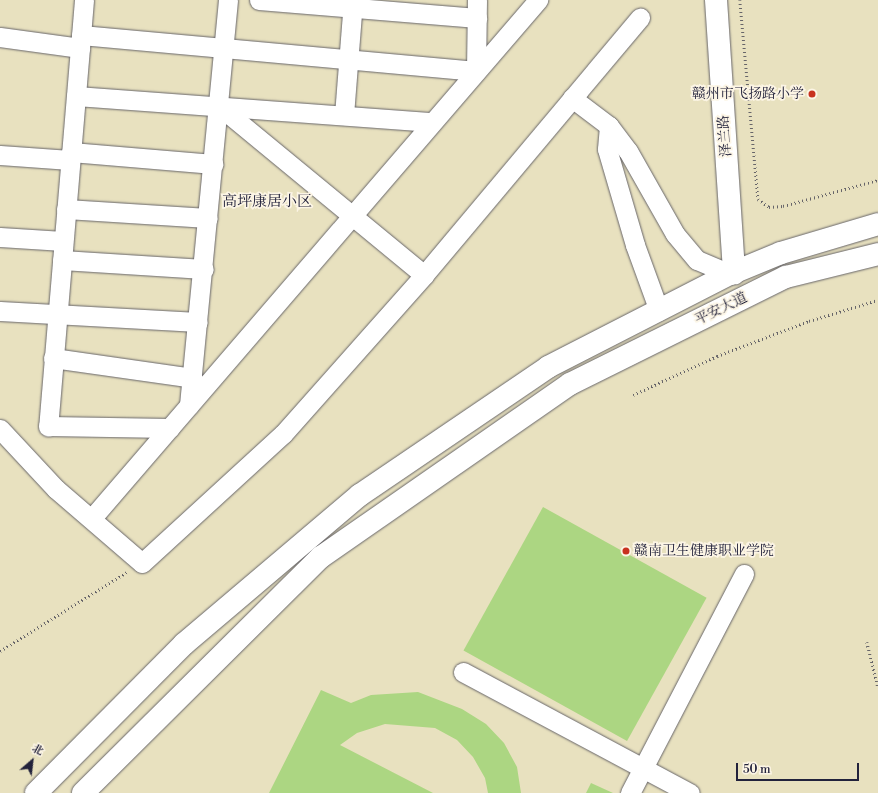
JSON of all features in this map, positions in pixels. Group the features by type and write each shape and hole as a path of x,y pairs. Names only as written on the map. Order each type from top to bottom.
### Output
{"main road":[{"name":"泽兰路","path":"716,0 732,274"},
{"path":"36,793 184,644 360,495 548,367 732,274 781,253 878,224"},
{"name":"平安大道","path":"83,793 321,557 570,384 786,277 878,254"}],"street":[{"path":"84,0 48,426 170,428"},
{"path":"189,405 204,269 228,0"},
{"path":"259,0 477,9 476,71"},
{"path":"92,518 352,214 538,0"},
{"path":"344,115 353,4"},
{"path":"0,429 56,489 92,518 142,563 283,434 424,275 640,18"},
{"path":"0,37 224,48 476,71"},
{"path":"76,96 432,122"},
{"path":"572,98 609,126 644,176 675,234 697,260 732,274"},
{"path":"219,106 352,214 424,275"},
{"path":"609,126 607,148 635,245 659,311"},
{"path":"0,155 71,156 213,164"},
{"path":"66,209 208,218"},
{"path":"0,237 63,241"},
{"path":"62,260 204,269"},
{"path":"0,311 57,312 198,322"},
{"path":"53,358 193,378"},
{"path":"630,793 744,574"},
{"path":"463,672 690,793"}],"path":[{"path":"740,0 758,199 769,207 783,206 878,180"},
{"path":"633,395 717,356 809,321 878,300"},
{"path":"0,651 142,563"},
{"path":"867,642 878,686"}],"green space":[{"path":"543,507 707,598 627,741 463,650"},
{"path":"321,690 351,703 371,695 418,692 462,709 486,724 504,743 517,767 521,793 488,793 485,778 473,757 457,740 435,728 385,724 357,733 340,745 433,793 269,793"},
{"path":"591,783 613,793 586,793"}],"place":[{"name":"赣州市飞扬路小学","path":"812,94"},
{"name":"赣南卫生健康职业学院","path":"626,551"}],"district":[{"name":"高坪康居小区","path":"267,202"}]}
